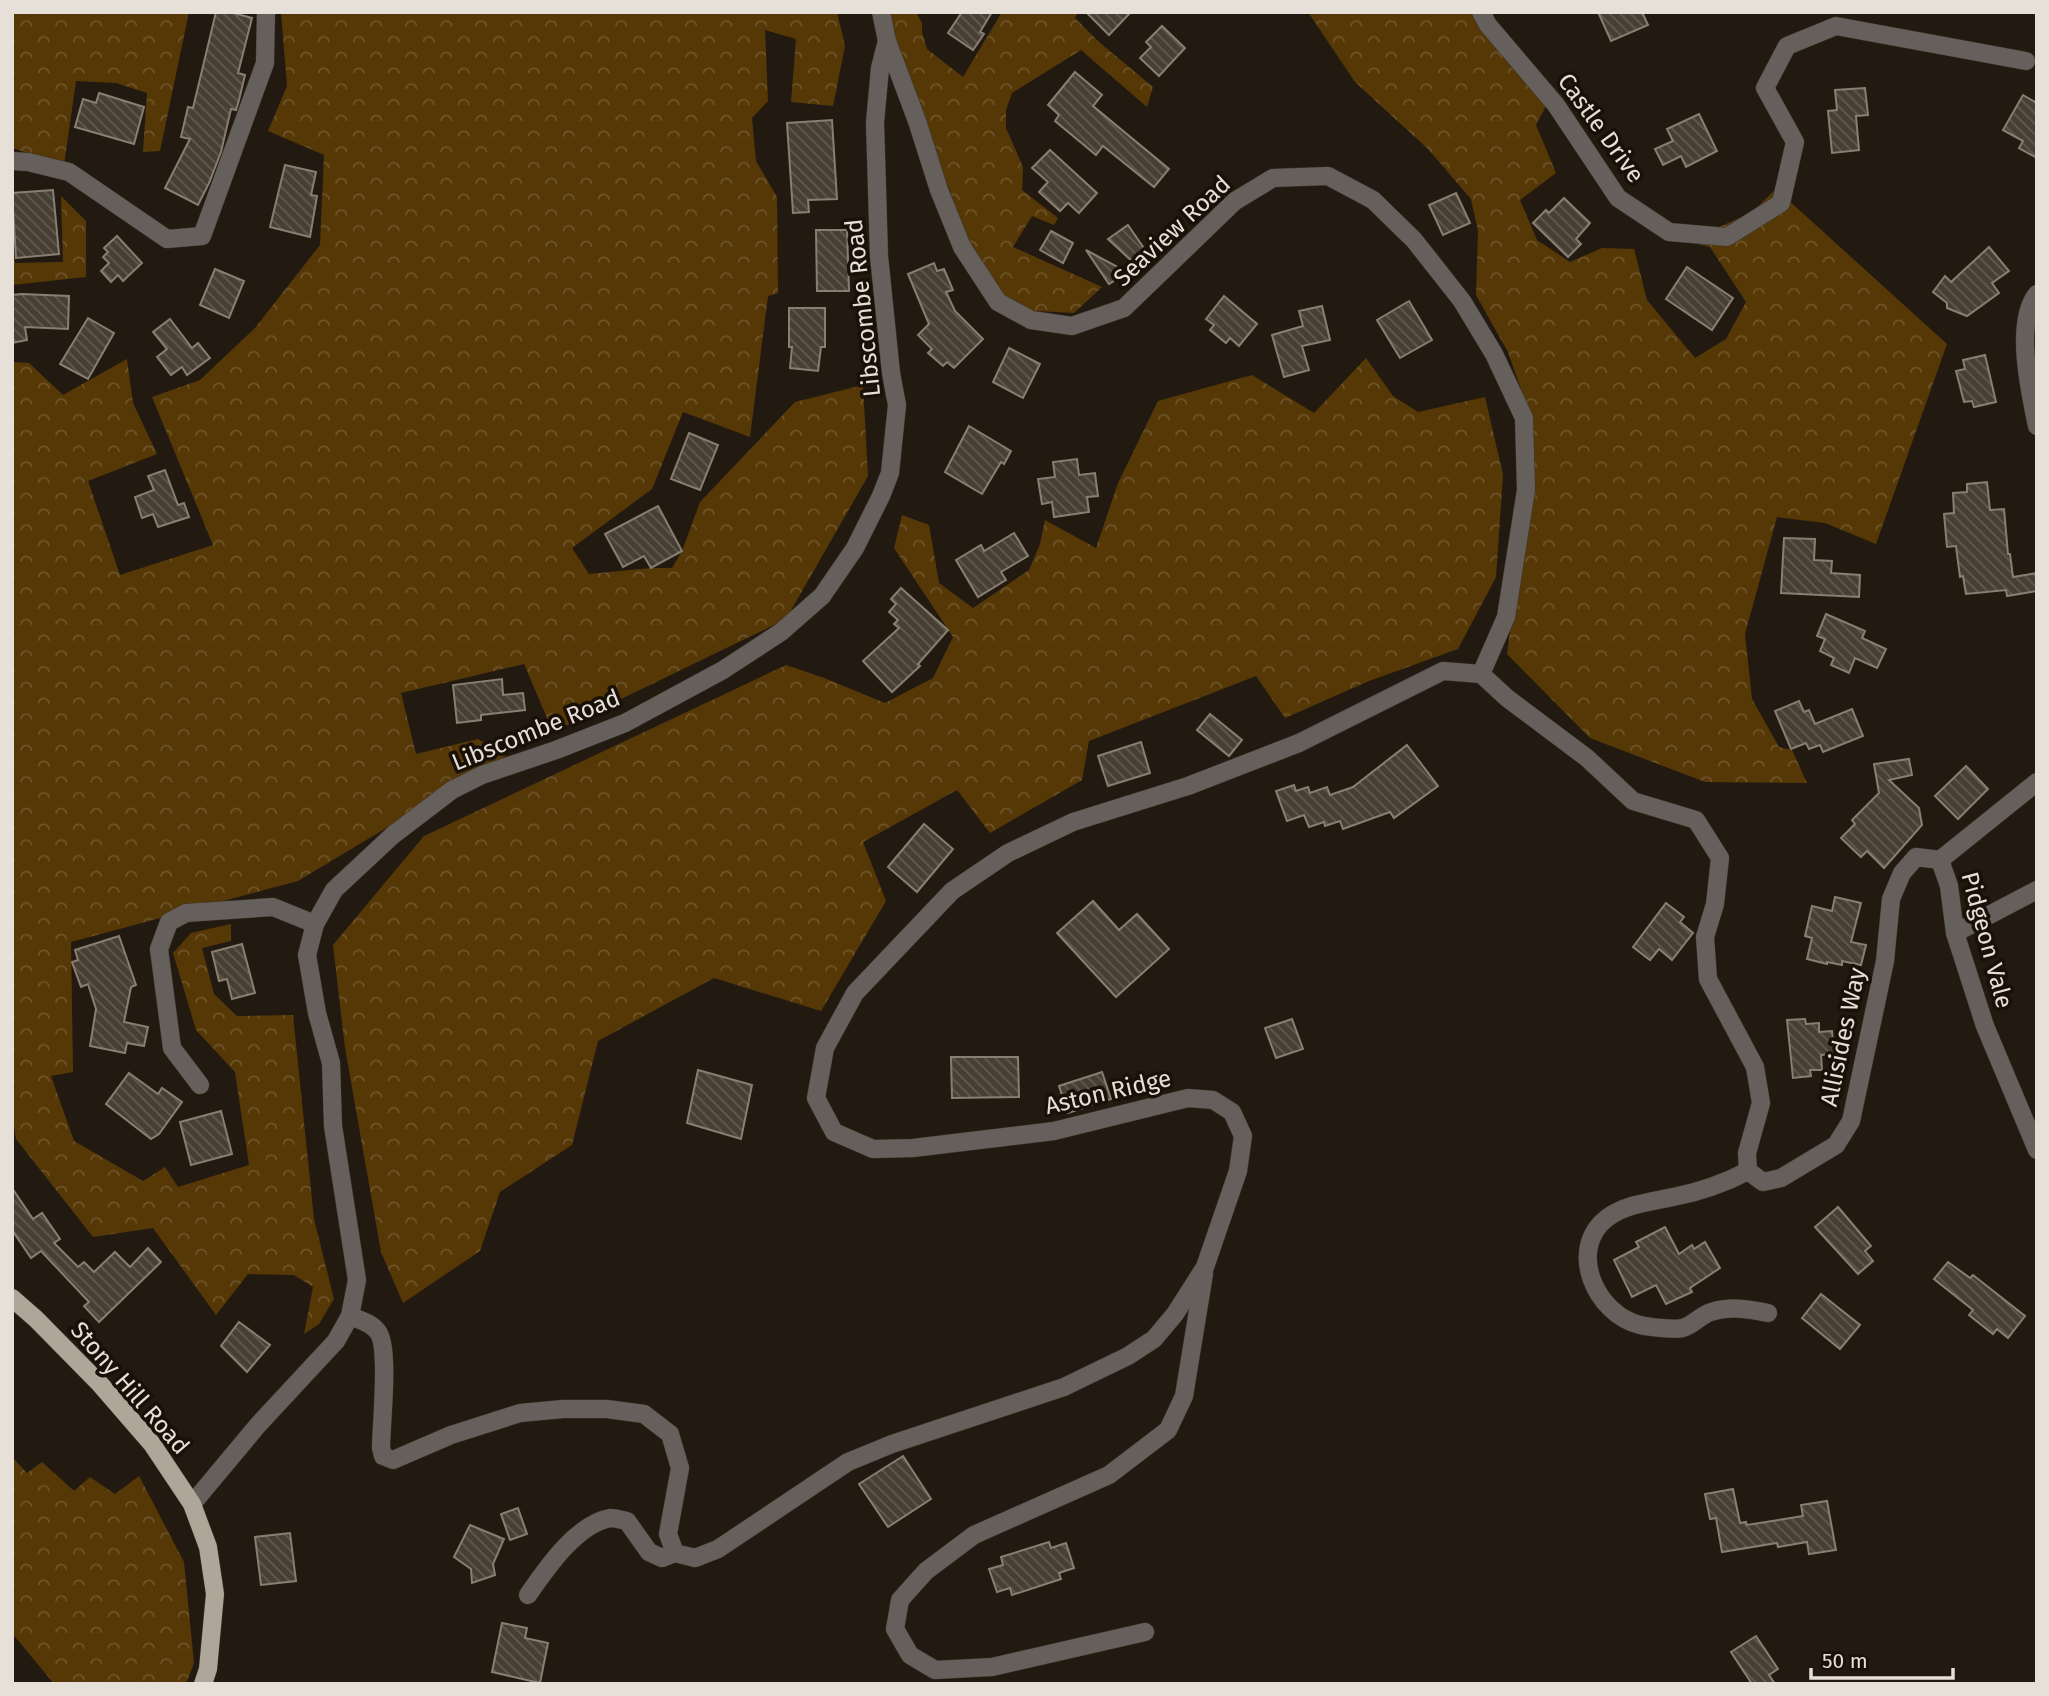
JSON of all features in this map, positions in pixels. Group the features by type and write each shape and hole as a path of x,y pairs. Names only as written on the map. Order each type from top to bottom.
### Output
{"main road":[{"name":"Stony Hill Road","path":"12,1298 100,1384 152,1444 192,1504 208,1547 215,1594 209,1679"}],"street":[{"path":"12,160 69,172 167,239 202,236 265,63 266,12"},
{"name":"Seaview Road","path":"881,12 887,41 918,121 939,190 962,247 998,302 1031,320 1072,326 1124,309 1235,201 1273,178 1328,176 1373,200 1414,240 1468,312 1494,354 1524,418 1526,490 1506,617 1481,674"},
{"name":"Castle Drive","path":"1481,12 1556,105 1618,198 1670,232 1727,237 1781,203 1795,142 1765,88 1787,46 1836,26 2026,61"},
{"name":"Libscombe Road","path":"192,1504 258,1425 336,1341 350,1316 357,1280 333,1126 331,1063 317,1013 307,955 315,924 334,890 393,835 452,790 482,775 625,723 723,670 781,632 822,596 855,548 890,473 897,405 891,373 879,256 875,122 880,68 887,41"},
{"path":"2037,294 2030,302 2025,334 2029,387 2037,426"},
{"name":"Aston Ridge","path":"528,1595 546,1568 575,1538 596,1524 612,1518 627,1521 649,1552 662,1558 675,1553 695,1558 718,1549 848,1462 892,1444 1064,1387 1128,1356 1154,1339 1175,1314 1205,1267 1238,1171 1243,1136 1232,1112 1213,1100 1188,1098 1054,1131 914,1148 873,1149 834,1132 816,1098 825,1048 855,993 897,948 952,891 1008,853 1073,822 1188,786 1299,743 1443,671 1481,674"},
{"path":"1481,674 1507,698 1587,758 1633,801 1696,820 1720,858 1715,904 1705,937 1709,979 1755,1067 1761,1103 1747,1153 1748,1171 1722,1185 1635,1204 1608,1217 1592,1233 1586,1255 1592,1282 1612,1310 1639,1325 1681,1328 1710,1312 1741,1308 1768,1313"},
{"name":"Allisides Way","path":"1748,1171 1763,1182 1781,1178 1836,1145 1851,1121 1885,961 1891,899 1902,873 1916,858 1940,860 2037,782"},
{"name":"Pidgeon Vale","path":"1940,860 1950,886 1955,933 1985,1026 2037,1150"},
{"path":"1955,933 2037,890"},
{"path":"200,1085 172,1048 159,949 169,922 186,913 273,907 315,924"},
{"path":"1145,1632 992,1667 935,1670 910,1655 895,1629 900,1600 926,1571 974,1535 1110,1475 1167,1430 1184,1396 1205,1267"},
{"path":"350,1316 372,1326 380,1334 384,1375 381,1448 383,1456 393,1460 451,1435 520,1413 607,1409 644,1414 670,1434 680,1468 668,1534 675,1553"}],"green space":[{"path":"12,12 189,12 160,151 143,152 147,93 116,83 76,81 64,165 12,148"},
{"path":"281,12 837,12 845,46 833,106 791,102 796,39 765,30 768,101 752,118 756,161 777,197 778,293 768,296 750,437 683,412 652,489 572,548 589,574 672,568 682,551 700,502 795,402 863,385 868,476 786,619 553,732 524,664 401,693 416,754 478,739 506,756 298,881 71,942 73,1072 51,1076 74,1141 143,1181 165,1167 178,1187 249,1165 235,1072 196,1030 173,953 191,933 231,924 231,941 202,948 214,994 237,1016 293,1015 314,1219 334,1299 319,1324 304,1334 313,1287 294,1275 248,1274 216,1315 153,1228 93,1237 16,1139 12,1115 12,362 29,363 63,395 127,359 133,403 157,454 88,481 120,575 213,545 152,397 200,380 255,328 320,245 324,155 268,131 287,86"},
{"path":"884,12 916,12 922,23 927,49 963,77 1002,12 1078,12 1075,18 1099,42 1153,87 1147,107 1081,50 1012,93 1006,110 1006,128 1023,167 1022,190 1058,218 1054,225 1032,216 1013,247 1102,287 1074,313 1018,310 978,268"},
{"path":"1308,12 1476,12 1546,106 1536,125 1556,173 1520,200 1537,240 1570,262 1602,248 1634,249 1647,300 1695,358 1726,339 1746,302 1710,247 1673,238 1713,230 1752,212 1776,189 1947,344 1876,544 1825,523 1777,517 1745,634 1752,699 1779,747 1792,750 1807,783 1705,782 1590,738 1507,654 1529,489 1531,418 1508,352 1476,295 1478,231 1471,199 1428,149 1355,82"},
{"path":"61,196 86,221 86,277 12,285 12,225 15,263 63,262"},
{"path":"1366,358 1393,396 1418,412 1485,397 1503,475 1496,577 1458,649 1369,681 1285,718 1256,676 1089,741 1082,780 990,833 957,790 863,842 886,901 821,1011 714,978 598,1041 572,1145 500,1192 480,1251 403,1303 381,1252 345,1048 333,945 424,836 786,665 885,703 933,678 953,637 894,548 902,515 929,525 939,583 973,608 1029,570 1040,544 1045,520 1096,548 1118,483 1158,401 1252,375 1314,413"},
{"path":"12,1457 27,1473 42,1462 74,1491 90,1477 115,1494 139,1476 184,1562 194,1663 186,1684 54,1684 12,1633"}],"building":[{"path":"216,12 230,12 252,18 238,73 245,75 239,100 236,110 231,109 221,152 198,205 165,188 190,139 181,137 188,107 193,108"},
{"path":"962,12 992,12 980,32 984,34 973,50 948,33"},
{"path":"1086,12 1131,12 1109,35"},
{"path":"1598,12 1642,12 1648,25 1611,41"},
{"path":"1162,26 1185,48 1159,76 1140,58 1151,47 1146,42"},
{"path":"1075,72 1102,95 1093,106 1169,169 1154,187 1103,146 1096,155 1055,121 1059,115 1048,105"},
{"path":"1865,88 1868,115 1856,116 1859,150 1832,153 1828,111 1837,110 1835,90"},
{"path":"99,93 144,107 134,144 75,127 83,99 96,103"},
{"path":"2023,95 2037,103 2037,158 2019,148 2023,141 2003,130"},
{"path":"1699,114 1717,151 1686,167 1681,156 1663,165 1655,149 1673,141 1667,129"},
{"path":"832,120 837,199 808,200 809,212 793,213 787,123"},
{"path":"1050,150 1097,193 1079,213 1068,203 1060,211 1039,192 1048,182 1032,168"},
{"path":"285,165 316,172 311,195 317,196 310,237 270,227"},
{"path":"53,190 59,254 16,258 12,193"},
{"path":"1456,193 1470,223 1443,235 1429,205"},
{"path":"1564,198 1590,223 1576,239 1581,244 1568,257 1533,223 1546,210 1549,213"},
{"path":"1128,225 1150,257 1137,266 1108,239"},
{"path":"816,230 847,230 849,291 817,291"},
{"path":"1051,231 1073,243 1063,263 1040,250"},
{"path":"117,236 142,263 123,281 118,275 111,282 101,271 109,263 103,257 108,252 104,248"},
{"path":"1989,247 2009,271 1992,283 1999,293 1967,316 1947,308 1947,303 1933,292 1945,276 1951,282"},
{"path":"1086,250 1127,272 1109,284"},
{"path":"934,263 937,271 944,269 953,290 946,292 955,311 983,339 954,368 947,362 943,366 928,353 932,349 918,335 929,324 908,274"},
{"path":"1687,267 1733,298 1712,330 1666,299"},
{"path":"215,269 244,281 229,318 200,305"},
{"path":"12,295 69,296 68,329 25,327 27,340 12,343"},
{"path":"1224,296 1257,324 1239,346 1230,338 1226,343 1210,330 1214,325 1206,319"},
{"path":"1409,301 1432,340 1400,358 1377,320"},
{"path":"1322,306 1330,340 1302,346 1309,370 1284,377 1272,335 1303,326 1299,311"},
{"path":"789,308 825,308 825,347 821,347 818,371 790,368 792,347 789,347"},
{"path":"88,318 114,333 88,379 60,364"},
{"path":"170,319 192,348 198,343 210,358 187,375 182,367 171,375 157,357 167,349 153,332"},
{"path":"1009,348 1040,364 1023,398 993,382"},
{"path":"1985,355 1996,402 1974,407 1972,401 1964,402 1956,371 1965,369 1963,360"},
{"path":"969,426 1011,451 1004,464 1001,462 982,494 945,472"},
{"path":"689,433 718,445 700,490 671,479"},
{"path":"1077,459 1079,475 1095,473 1098,496 1087,497 1089,512 1054,517 1052,502 1042,504 1038,479 1055,477 1053,462"},
{"path":"165,470 178,505 184,503 189,517 158,527 153,514 142,518 135,497 154,490 148,476"},
{"path":"1987,482 1990,510 2004,509 2013,577 2037,573 2037,591 2007,596 2006,590 1966,594 1963,576 1960,577 1956,546 1947,547 1944,514 1954,513 1953,493 1967,492 1967,484"},
{"path":"658,506 682,551 651,568 644,556 623,567 605,534"},
{"path":"1014,533 1028,556 1001,572 1006,580 978,597 956,560 981,545 984,551"},
{"path":"1784,538 1815,539 1814,560 1832,561 1831,573 1860,575 1859,597 1781,593"},
{"path":"901,588 948,630 918,664 920,666 892,692 863,661 899,628 894,624 898,620 889,612 896,604 891,599"},
{"path":"1826,614 1865,631 1862,638 1886,649 1877,668 1855,658 1849,673 1831,665 1834,658 1820,651 1825,639 1817,636"},
{"path":"502,679 503,695 523,693 525,710 481,715 481,720 457,723 453,685"},
{"path":"1799,701 1804,712 1809,710 1815,724 1852,709 1863,736 1823,752 1820,745 1809,749 1806,743 1791,749 1775,711"},
{"path":"1210,714 1242,740 1229,756 1197,730"},
{"path":"1141,742 1150,773 1108,786 1098,756"},
{"path":"1407,745 1438,786 1394,818 1390,812 1343,829 1340,821 1309,827 1304,815 1287,821 1276,791 1294,785 1296,791 1308,787 1310,793 1327,787 1330,795 1353,787"},
{"path":"1909,759 1912,775 1889,780 1919,808 1922,825 1884,868 1867,851 1861,857 1841,838 1855,824 1852,820 1879,793 1874,764"},
{"path":"1966,766 1988,789 1958,819 1935,796"},
{"path":"924,824 953,849 917,892 888,867"},
{"path":"1835,897 1861,903 1851,942 1866,945 1861,965 1842,961 1842,965 1827,964 1807,959 1812,938 1805,936 1812,906 1832,911"},
{"path":"1093,901 1119,930 1137,914 1169,949 1116,997 1057,933"},
{"path":"1666,903 1684,917 1680,922 1693,933 1672,960 1659,949 1650,960 1633,947"},
{"path":"119,936 136,985 131,987 124,1022 148,1027 144,1046 127,1043 125,1053 90,1046 96,1009 88,984 81,987 72,962 78,960 75,950"},
{"path":"242,944 255,993 232,999 227,979 219,981 212,952"},
{"path":"1292,1019 1303,1049 1276,1058 1265,1028"},
{"path":"1805,1019 1806,1024 1819,1023 1819,1032 1832,1031 1834,1054 1821,1055 1822,1070 1810,1070 1811,1076 1793,1078 1787,1020"},
{"path":"951,1057 1018,1057 1019,1097 952,1098"},
{"path":"698,1070 752,1085 741,1139 687,1123"},
{"path":"1102,1072 1111,1099 1068,1113 1059,1086"},
{"path":"129,1073 158,1094 162,1088 182,1102 159,1134 151,1139 106,1104"},
{"path":"221,1111 232,1154 191,1165 180,1122"},
{"path":"12,1188 33,1219 42,1213 60,1239 54,1243 78,1267 84,1262 94,1272 115,1252 130,1267 148,1248 161,1262 99,1322 84,1306 89,1302 41,1251 31,1258 12,1230"},
{"path":"1838,1207 1871,1246 1865,1251 1873,1261 1858,1274 1815,1227"},
{"path":"1665,1227 1679,1254 1692,1245 1694,1249 1705,1242 1720,1268 1690,1288 1692,1292 1666,1304 1656,1285 1632,1297 1614,1260 1639,1247 1636,1242"},
{"path":"1948,1262 1970,1278 1973,1275 2025,1316 2008,1338 1997,1329 1993,1334 1969,1315 1973,1310 1934,1279"},
{"path":"1821,1294 1860,1325 1840,1349 1802,1318"},
{"path":"239,1322 270,1345 247,1372 221,1346"},
{"path":"903,1456 931,1499 888,1527 859,1484"},
{"path":"1733,1489 1740,1523 1746,1522 1747,1525 1803,1516 1801,1505 1827,1501 1836,1550 1809,1554 1807,1542 1778,1547 1777,1543 1722,1552 1716,1518 1710,1519 1705,1494"},
{"path":"518,1508 527,1534 510,1540 501,1514"},
{"path":"470,1525 504,1539 493,1564 495,1575 472,1583 471,1569 454,1557"},
{"path":"290,1533 296,1581 261,1585 255,1537"},
{"path":"1049,1542 1051,1548 1066,1543 1074,1568 1059,1573 1061,1579 1012,1595 1010,1588 997,1592 989,1569 1003,1565 1001,1557"},
{"path":"502,1623 527,1628 525,1638 548,1643 540,1683 492,1672"},
{"path":"1756,1636 1778,1669 1769,1675 1775,1684 1752,1684 1731,1652"}]}
